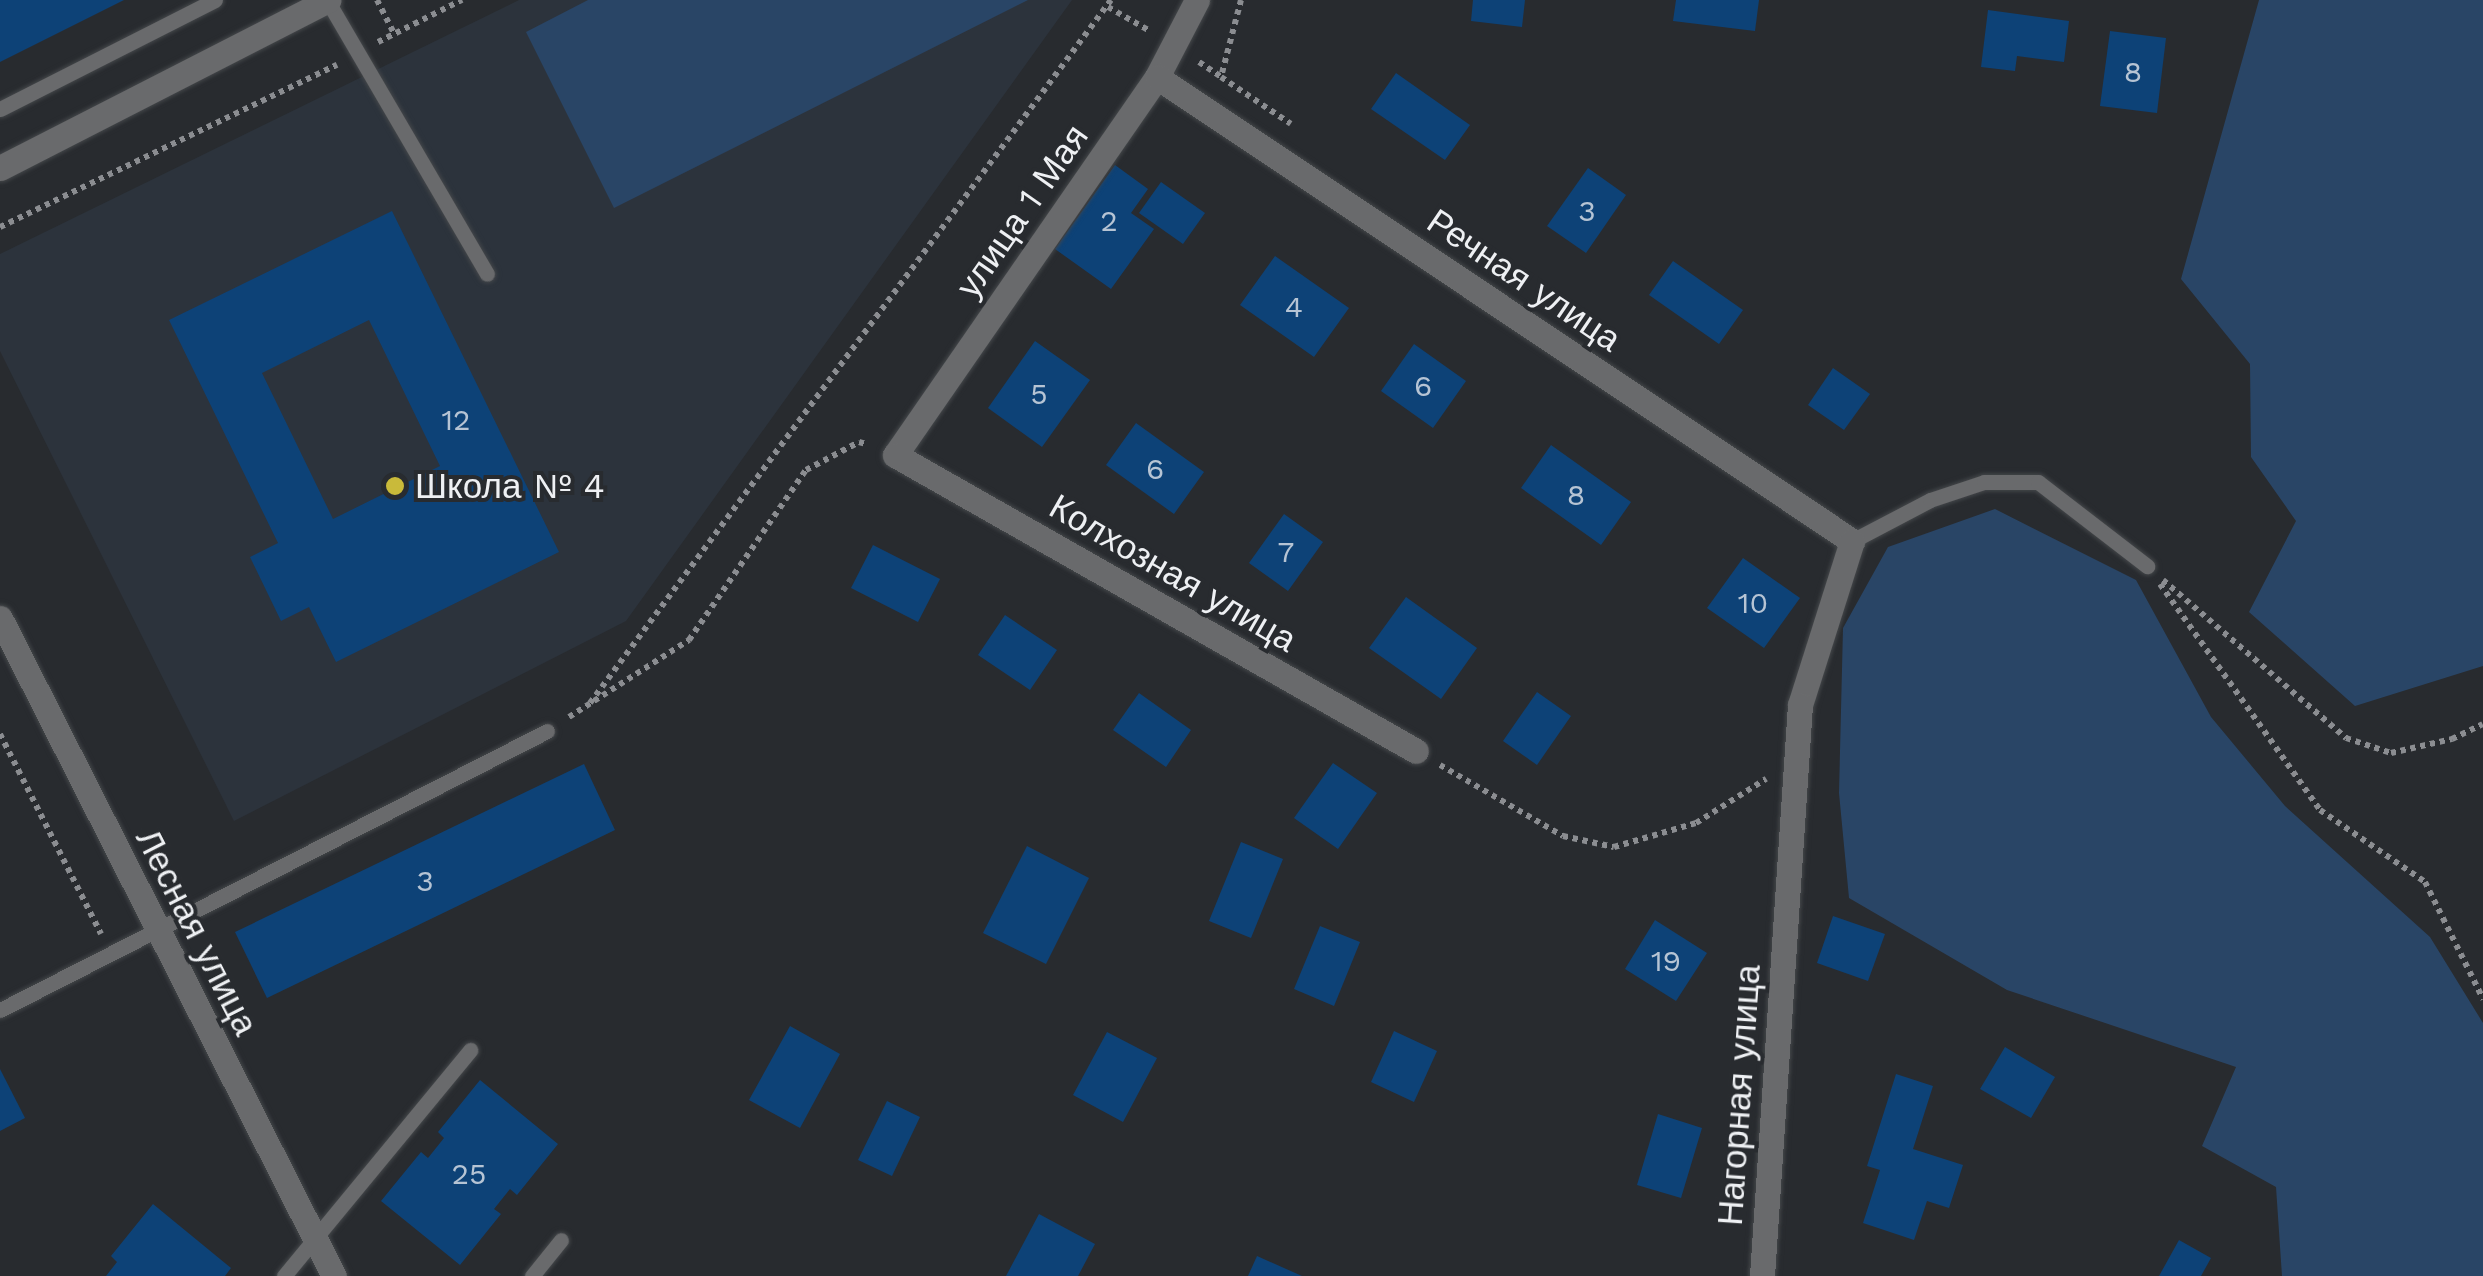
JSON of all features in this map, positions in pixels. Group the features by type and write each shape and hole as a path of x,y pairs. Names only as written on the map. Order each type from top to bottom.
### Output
{"street":[{"path":"0,168 328,0"},
{"name":"улица 1 Мая","path":"896,455 1157,77 1197,0"},
{"name":"Речная улица","path":"1157,77 1852,541"},
{"name":"Колхозная улица","path":"896,455 1416,751"},
{"name":"Нагорная улица","path":"1762,1276 1800,705 1852,541"},
{"name":"Лесная улица","path":"0,618 334,1276"}],"lane":[{"path":"0,109 216,0"},
{"path":"328,0 487,274"},
{"path":"1852,541 1930,500 1984,482 2038,482 2123,543 2147,566"},
{"path":"0,1010 547,732"},
{"path":"284,1276 470,1050"},
{"path":"532,1276 562,1240"}],"path":[{"path":"376,0 393,32"},
{"path":"0,227 359,54 393,32 462,0"},
{"path":"590,703 1111,0"},
{"path":"1241,0 1222,77 1304,133"},
{"path":"547,732 689,640 806,470 859,442 896,455"},
{"path":"2147,566 2346,738 2391,753 2452,739 2483,724"},
{"path":"2147,566 2320,810 2425,882 2483,998"},
{"path":"0,734 111,954"},
{"path":"1416,751 1564,836 1614,847 1696,823 1797,760"}],"shaded area":[{"name":"Школа № 4","path":"519,0 1072,0 626,621 234,821 0,351 0,254"},
{"path":"588,0 1028,0 614,208 526,32"},
{"path":"2259,0 2483,0 2483,666 2355,706 2249,612 2296,521 2251,457 2250,364 2181,279"},
{"path":"1995,509 2136,580 2211,717 2285,806 2430,937 2483,1023 2483,1276 2282,1276 2276,1187 2202,1146 2236,1067 2007,990 1849,898 1839,793 1843,628 1888,547"}],"building":[{"path":"0,0 124,0 0,62"},
{"path":"1473,0 1525,0 1522,27 1471,21"},
{"path":"1676,0 1759,0 1755,31 1673,21"},
{"path":"1988,10 2069,21 2064,62 2017,56 2015,71 1981,67"},
{"path":"2110,31 2166,38 2157,113 2100,106"},
{"path":"1396,73 1470,125 1445,160 1371,109"},
{"path":"1115,165 1148,189 1131,213 1154,229 1111,289 1055,249"},
{"path":"1588,168 1626,195 1586,253 1547,226"},
{"path":"1161,182 1205,213 1183,244 1139,213"},
{"path":"392,211 559,552 336,662 309,607 281,621 250,557 278,543 169,320","holes":["369,320 440,466 333,519 262,373"]},
{"path":"1275,256 1349,308 1314,357 1240,305"},
{"path":"1673,261 1743,310 1719,344 1649,295"},
{"path":"1035,341 1090,380 1042,447 988,408"},
{"path":"1414,344 1466,381 1433,428 1381,391"},
{"path":"1833,368 1870,394 1844,430 1808,405"},
{"path":"1136,423 1204,472 1174,514 1106,465"},
{"path":"1551,445 1631,502 1601,545 1521,488"},
{"path":"1284,514 1323,542 1288,591 1249,563"},
{"path":"873,545 940,579 918,622 851,588"},
{"path":"1743,558 1800,598 1764,648 1707,608"},
{"path":"1406,597 1477,648 1441,699 1369,648"},
{"path":"1005,615 1057,650 1030,690 978,655"},
{"path":"1537,692 1571,716 1537,765 1503,741"},
{"path":"1139,693 1191,730 1166,767 1113,730"},
{"path":"1333,763 1377,793 1338,849 1294,818"},
{"path":"584,764 615,830 267,998 235,932"},
{"path":"1241,842 1283,859 1251,938 1209,921"},
{"path":"1027,846 1089,878 1046,964 983,933"},
{"path":"1833,916 1885,934 1868,981 1817,963"},
{"path":"1655,920 1707,953 1676,1001 1625,969"},
{"path":"1320,926 1360,942 1334,1006 1294,989"},
{"path":"790,1026 840,1054 800,1128 749,1100"},
{"path":"1394,1031 1437,1051 1414,1102 1371,1082"},
{"path":"1107,1032 1157,1058 1123,1122 1073,1095"},
{"path":"2005,1047 2055,1077 2031,1118 1980,1089"},
{"path":"0,1069 25,1118 0,1131"},
{"path":"1896,1074 1933,1086 1913,1149 1963,1165 1949,1208 1927,1201 1914,1240 1863,1223 1880,1170 1867,1166"},
{"path":"480,1080 558,1144 517,1195 510,1189 494,1209 501,1214 460,1265 381,1201 421,1152 428,1158 444,1138 438,1132"},
{"path":"887,1101 920,1117 892,1176 858,1160"},
{"path":"1658,1114 1702,1128 1681,1198 1637,1185"},
{"path":"153,1204 231,1268 225,1276 106,1276 117,1262 111,1256"},
{"path":"1039,1214 1095,1244 1078,1276 1006,1276"},
{"path":"2179,1240 2211,1258 2201,1276 2159,1276"},
{"path":"1257,1256 1302,1276 1248,1276"}],"place":[{"name":"Школа № 4","path":"395,486"}]}
